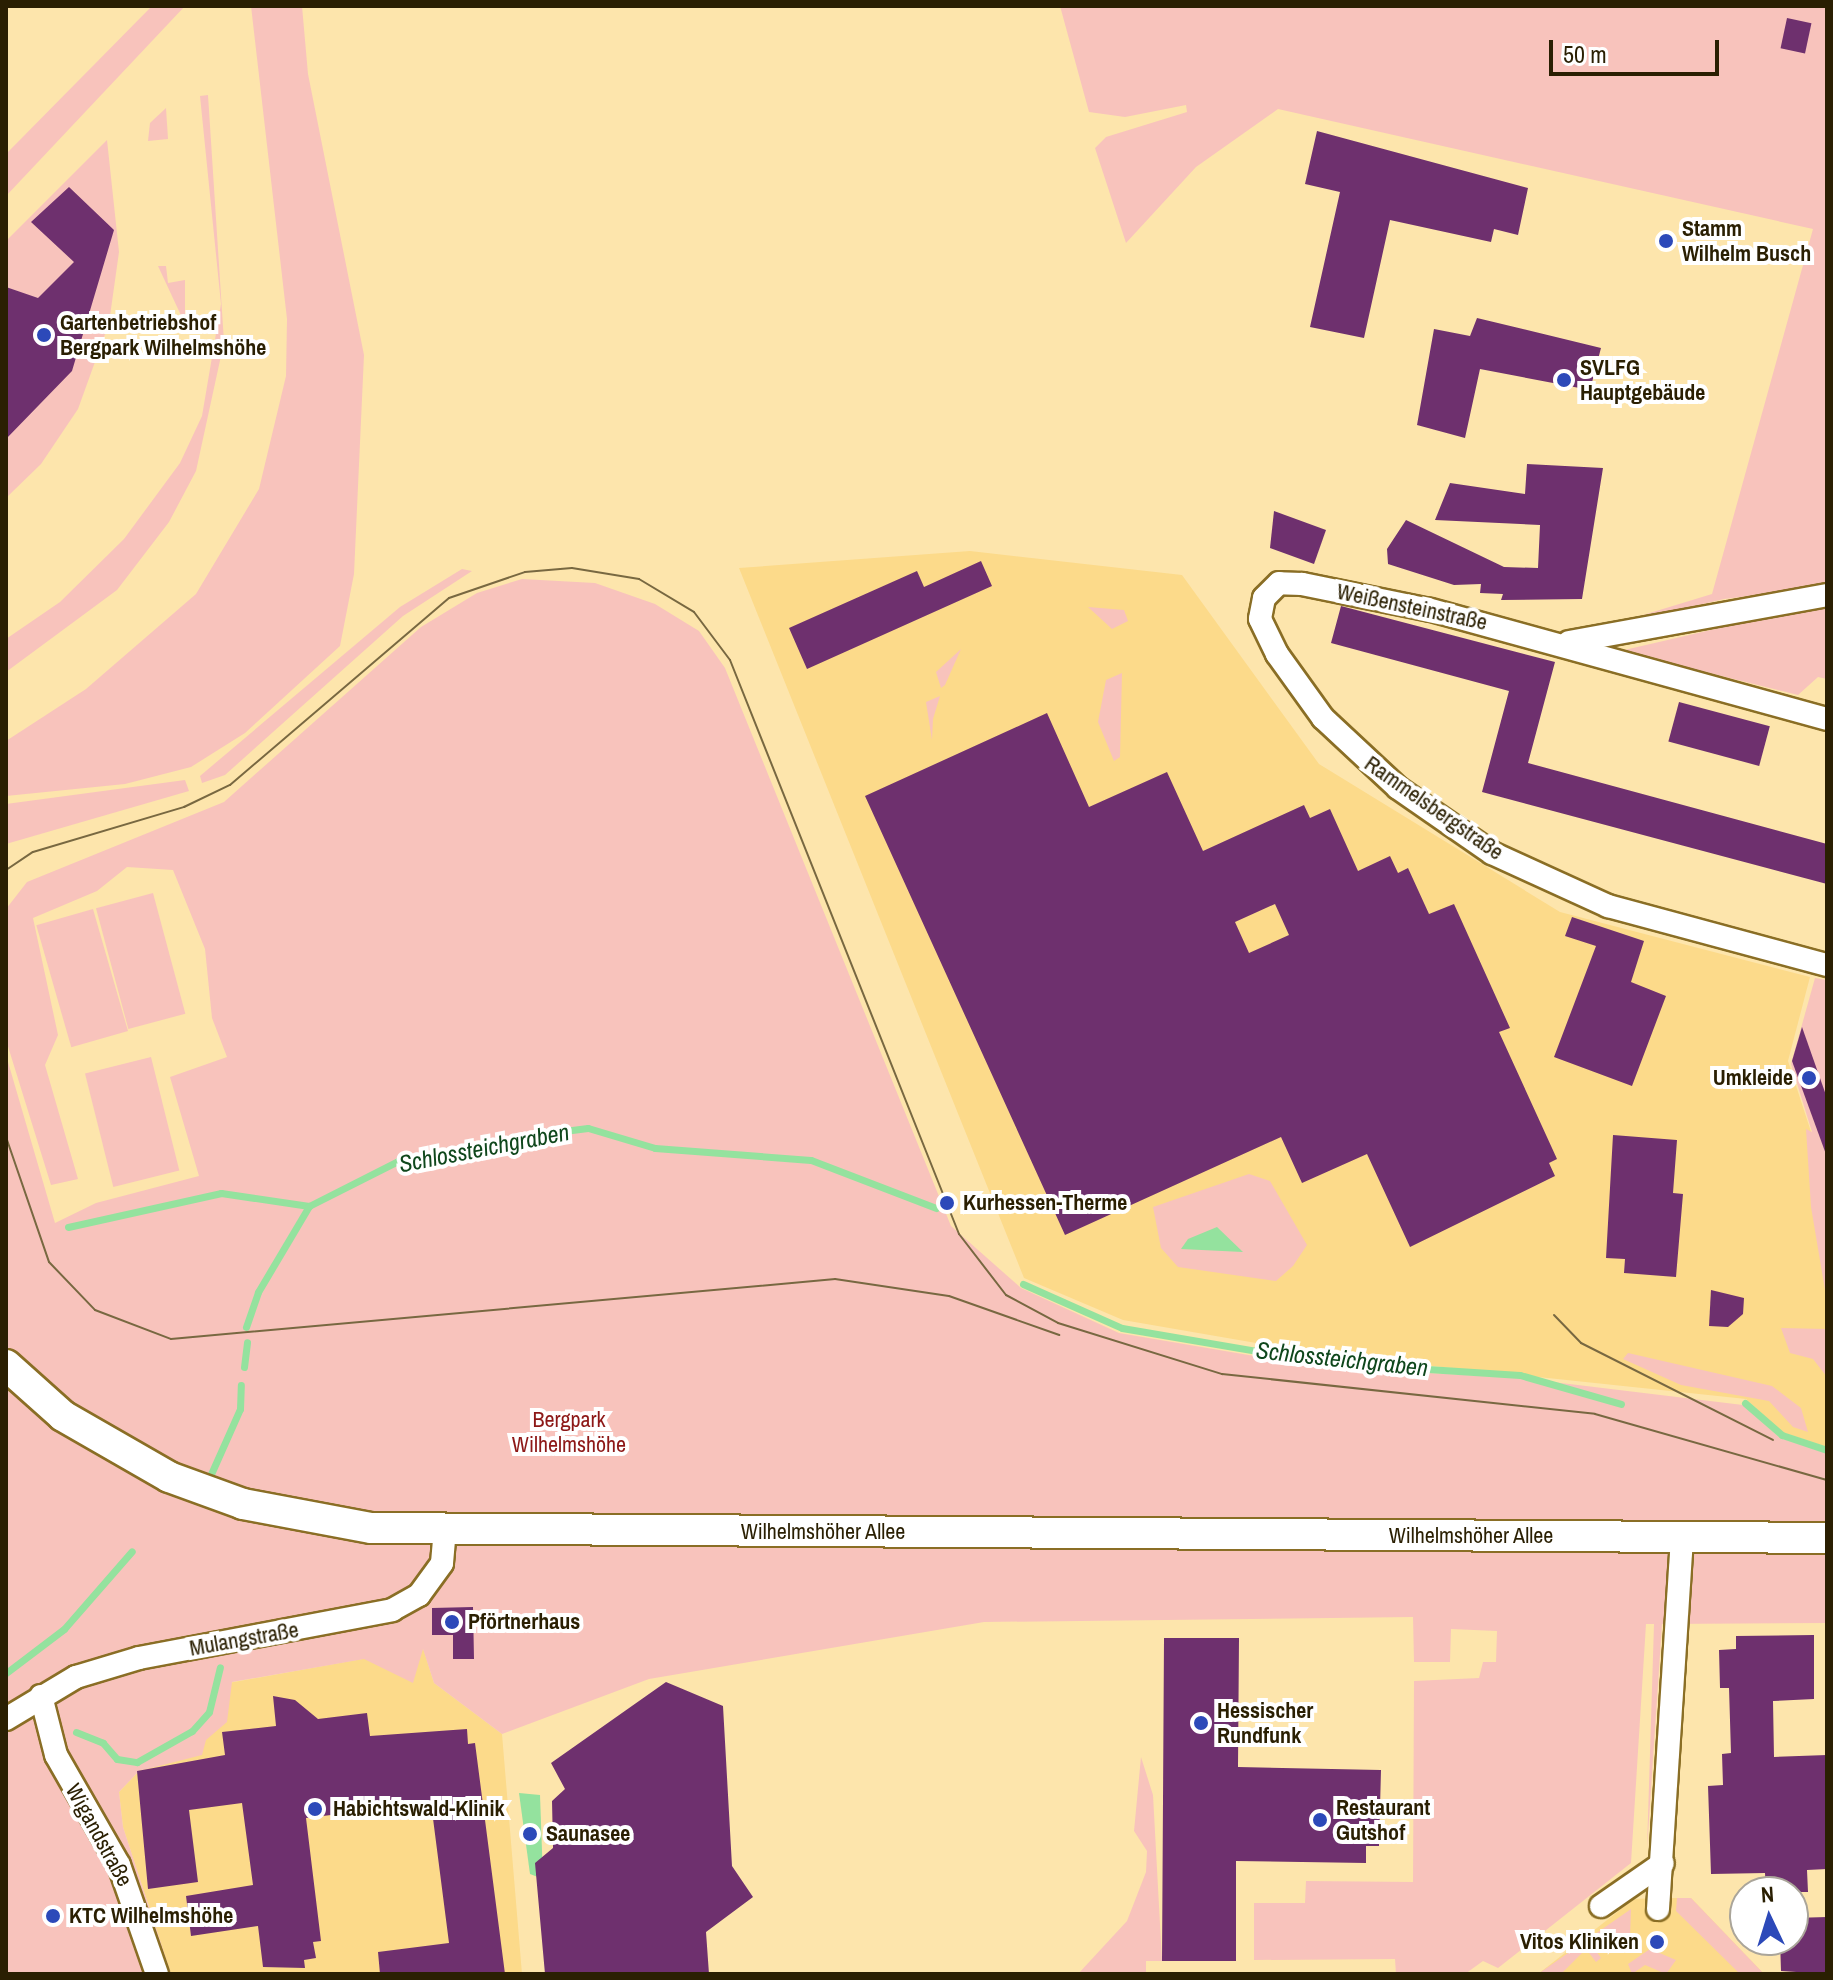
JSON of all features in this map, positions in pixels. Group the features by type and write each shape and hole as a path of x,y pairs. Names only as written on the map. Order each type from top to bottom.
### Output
{"main road":[{"name":"Wilhelmshöher Allee","path":"6,1365 63,1416 208,1494 319,1521 445,1531 1827,1538"}],"street":[{"name":"Weißensteinstraße","path":"1264,598 1279,583 1302,584 1564,643 1827,719"},
{"name":"Weißensteinstraße","path":"1564,643 1827,595"},
{"name":"Rammelsbergstraße","path":"1264,598 1260,619 1277,654 1323,718 1398,788 1492,853 1608,906 1827,965"},
{"name":"Mulangstraße","path":"6,1719 76,1677 139,1658 392,1610 419,1595 442,1563 445,1531"},
{"path":"1658,1909 1682,1538"},
{"name":"Wigandstraße","path":"41,1696 56,1755 119,1865 157,1974"},
{"path":"1601,1906 1663,1863"}],"shaded area":[{"path":"970,551 1182,575 1319,764 1560,912 1810,977 1788,1061 1813,1138 1827,1282 1827,1447 1782,1432 1746,1399 1319,1354 1123,1320 1024,1278 739,568"},
{"path":"1217,1227 1243,1252 1181,1249 1188,1239"},
{"name":"Habichtswald-Klinik","path":"423,1648 434,1683 502,1734 522,1974 171,1974 123,1827 119,1792 223,1684"},
{"name":"Saunasee","path":"519,1793 540,1795 543,1879 530,1874"},
{"name":"Vitos Kliniken","path":"1691,1898 1729,1938 1729,1956 1747,1956 1764,1974 1538,1974 1634,1899"}],"green space":[{"path":"152,6 185,6 6,196 6,154"},
{"path":"251,6 302,6 308,74 364,355 354,574 340,646 245,733 191,767 125,784 6,796 6,741 86,689 196,594 259,489 286,376 287,319"},
{"path":"1060,6 1827,6 1827,587 1724,599 1594,630 1712,594 1813,229 1278,109 1196,167 1126,243 1095,148 1106,137 1187,112 1186,105 1125,117 1089,112"},
{"path":"208,95 224,342 196,471 169,522 117,590 6,672 6,639 60,602 124,539 180,463 202,416 221,304 200,96"},
{"path":"166,108 168,139 148,141 150,123"},
{"path":"107,140 119,252 109,323 78,409 41,464 6,498 6,241"},
{"path":"158,266 166,266 168,283 185,280 185,324"},
{"path":"462,569 472,571 403,616 225,775 202,783 200,776 400,607"},
{"name":"Bergpark Wilhelmshöhe","path":"522,579 595,583 655,604 699,631 725,668 951,1226 1021,1288 1119,1333 1319,1367 1520,1378 1743,1405 1780,1438 1827,1453 1827,1623 1662,1624 1647,1849 1654,1624 1646,1624 1631,1863 1498,1968 1483,1961 1465,1974 1396,1974 1395,1959 1254,1960 1254,1903 1305,1903 1306,1881 1413,1882 1414,1681 1479,1678 1483,1662 1496,1662 1497,1631 1451,1629 1450,1662 1414,1662 1413,1617 984,1622 649,1679 502,1734 434,1683 423,1649 413,1683 364,1659 232,1682 227,1722 206,1740 202,1755 139,1771 119,1792 123,1827 171,1974 6,1974 6,1055 55,1223 96,1203 199,1176 170,1077 227,1057 212,1018 205,949 173,870 127,867 97,891 33,918 58,1035 45,1065 78,1179 51,1185 6,1040 6,909 27,882 224,802 421,627 477,593"},
{"path":"1827,603 1827,679 1818,677 1798,695 1620,651"},
{"path":"1088,607 1124,610 1128,621 1112,629"},
{"path":"961,649 945,685 941,688 936,672"},
{"path":"1122,673 1120,757 1114,761 1098,722 1106,680"},
{"path":"940,696 933,719 932,740 926,702"},
{"path":"185,780 189,791 6,844 6,804"},
{"path":"153,893 185,1014 128,1029 96,908"},
{"path":"93,909 128,1031 71,1047 36,925"},
{"path":"1815,978 1827,980 1827,1302 1811,1207 1806,1129 1812,1132 1791,1064"},
{"path":"151,1057 179,1171 113,1187 85,1073"},
{"path":"1249,1174 1270,1181 1307,1245 1293,1266 1276,1281 1178,1267 1161,1248 1153,1207"},
{"path":"1781,1328 1827,1329 1827,1377 1813,1359 1790,1353"},
{"path":"1628,1353 1772,1386 1801,1408 1808,1432 1793,1427 1769,1401 1681,1385 1623,1359"},
{"path":"1141,1757 1153,1795 1162,1961 1146,1961 1146,1974 1078,1974 1127,1921 1146,1872 1147,1851 1134,1831"},
{"path":"1677,1898 1691,1898 1729,1938 1729,1956 1747,1956 1764,1974 1740,1974 1676,1911"},
{"path":"1631,1909 1630,1937 1623,1941 1613,1930 1592,1945 1601,1958 1596,1962 1586,1949 1561,1974 1538,1974"},
{"path":"1650,1949 1676,1960 1666,1974 1645,1965 1632,1974 1628,1964"}],"building":[{"path":"1787,18 1811,23 1805,54 1781,48"},
{"path":"1317,131 1528,188 1518,235 1494,229 1491,242 1390,220 1364,338 1310,327 1340,192 1305,184"},
{"name":"Gartenbetriebshof Bergpark Wilhelmshöhe","path":"69,187 114,230 72,371 6,439 6,287 38,298 74,262 31,222"},
{"name":"SVLFG Hauptgebäude","path":"1477,318 1601,348 1590,390 1480,369 1465,438 1417,425 1434,329 1470,336"},
{"path":"1527,464 1603,468 1582,599 1501,600 1503,594 1480,593 1481,584 1454,585 1388,564 1387,549 1406,520 1504,567 1538,568 1540,525 1435,520 1450,483 1525,494"},
{"path":"1274,511 1326,530 1314,564 1270,548"},
{"path":"981,561 992,586 807,669 789,628 917,571 924,587"},
{"path":"1341,606 1555,662 1528,763 1827,844 1827,884 1482,792 1509,691 1331,643"},
{"path":"1679,702 1770,726 1759,766 1668,742"},
{"path":"1047,713 1089,807 1167,772 1203,851 1304,805 1310,818 1330,809 1358,871 1390,856 1398,873 1408,868 1429,914 1454,904 1510,1028 1499,1032 1557,1159 1549,1163 1555,1176 1410,1247 1367,1154 1302,1183 1281,1137 1065,1235 865,796","holes":["1275,904 1289,935 1249,953 1235,922"]},
{"path":"1572,917 1644,941 1631,982 1666,996 1632,1086 1554,1057 1596,946 1565,936"},
{"name":"Umkleide","path":"1802,1027 1827,1098 1827,1157 1792,1061"},
{"path":"1613,1135 1677,1140 1673,1193 1683,1194 1676,1277 1624,1273 1625,1259 1606,1258"},
{"path":"1711,1290 1744,1298 1743,1314 1728,1327 1709,1326"},
{"name":"Pförtnerhaus","path":"473,1607 474,1659 453,1659 453,1635 432,1635 432,1608"},
{"path":"1814,1635 1814,1699 1773,1701 1774,1757 1827,1755 1827,1869 1807,1870 1807,1876 1711,1874 1708,1786 1723,1785 1722,1754 1731,1753 1729,1688 1720,1688 1719,1650 1736,1649 1736,1636"},
{"name":"Hessischer Rundfunk","path":"1164,1638 1239,1638 1238,1767 1381,1770 1379,1846 1366,1846 1366,1863 1236,1861 1236,1961 1162,1961"},
{"path":"666,1682 723,1706 732,1866 753,1897 706,1932 709,1974 545,1974 535,1863 553,1848 552,1801 565,1789 551,1763"},
{"path":"273,1696 295,1700 318,1719 367,1713 370,1736 467,1729 468,1744 475,1743 505,1974 380,1974 378,1952 449,1943 431,1803 306,1818 321,1941 313,1942 316,1958 304,1960 305,1968 263,1967 258,1926 191,1936 186,1896 253,1885 242,1803 189,1810 198,1882 148,1889 137,1771 225,1755 222,1732 276,1726"},
{"path":"1827,1917 1827,1974 1781,1971 1781,1956 1809,1956 1809,1918"}],"waterway":[{"name":"Schlossteichgraben","path":"246,1327 258,1292 309,1206 398,1161 533,1135 588,1128 655,1148 811,1160 936,1208"},
{"path":"68,1227 221,1193 309,1206"},
{"name":"Schlossteichgraben","path":"1023,1284 1122,1328 1320,1362 1520,1375 1621,1404"},
{"name":"Schlossteichgraben","path":"244,1367 247,1342"},
{"name":"Schlossteichgraben","path":"211,1474 240,1409 241,1385"},
{"name":"Schlossteichgraben","path":"1745,1403 1782,1435 1827,1450"},
{"name":"Schlossteichgraben","path":"6,1673 64,1629 132,1551"},
{"path":"76,1732 103,1743 117,1759 137,1762 192,1731 209,1712 220,1667"}],"tram line":[{"path":"6,870 33,852 184,807 230,785 449,598 525,572 572,568 639,579 694,612 730,660 959,1234 1006,1295 1058,1323 1222,1374 1595,1414 1827,1480"},
{"path":"6,1137 49,1262 95,1310 171,1339 835,1279 949,1296 1059,1335"},
{"path":"1554,1315 1581,1343 1773,1440"}],"place":[{"name":"Stamm Wilhelm Busch","path":"1666,241"},
{"name":"Gartenbetriebshof Bergpark Wilhelmshöhe","path":"44,335"},
{"name":"SVLFG Hauptgebäude","path":"1564,380"},
{"name":"Umkleide","path":"1809,1078"},
{"name":"Kurhessen-Therme","path":"947,1203"},
{"name":"Pförtnerhaus","path":"452,1622"},
{"name":"Hessischer Rundfunk","path":"1201,1723"},
{"name":"Habichtswald-Klinik","path":"315,1809"},
{"name":"Restaurant Gutshof","path":"1320,1820"},
{"name":"Saunasee","path":"530,1834"},
{"name":"KTC Wilhelmshöhe","path":"53,1916"},
{"name":"Vitos Kliniken","path":"1657,1942"}]}
